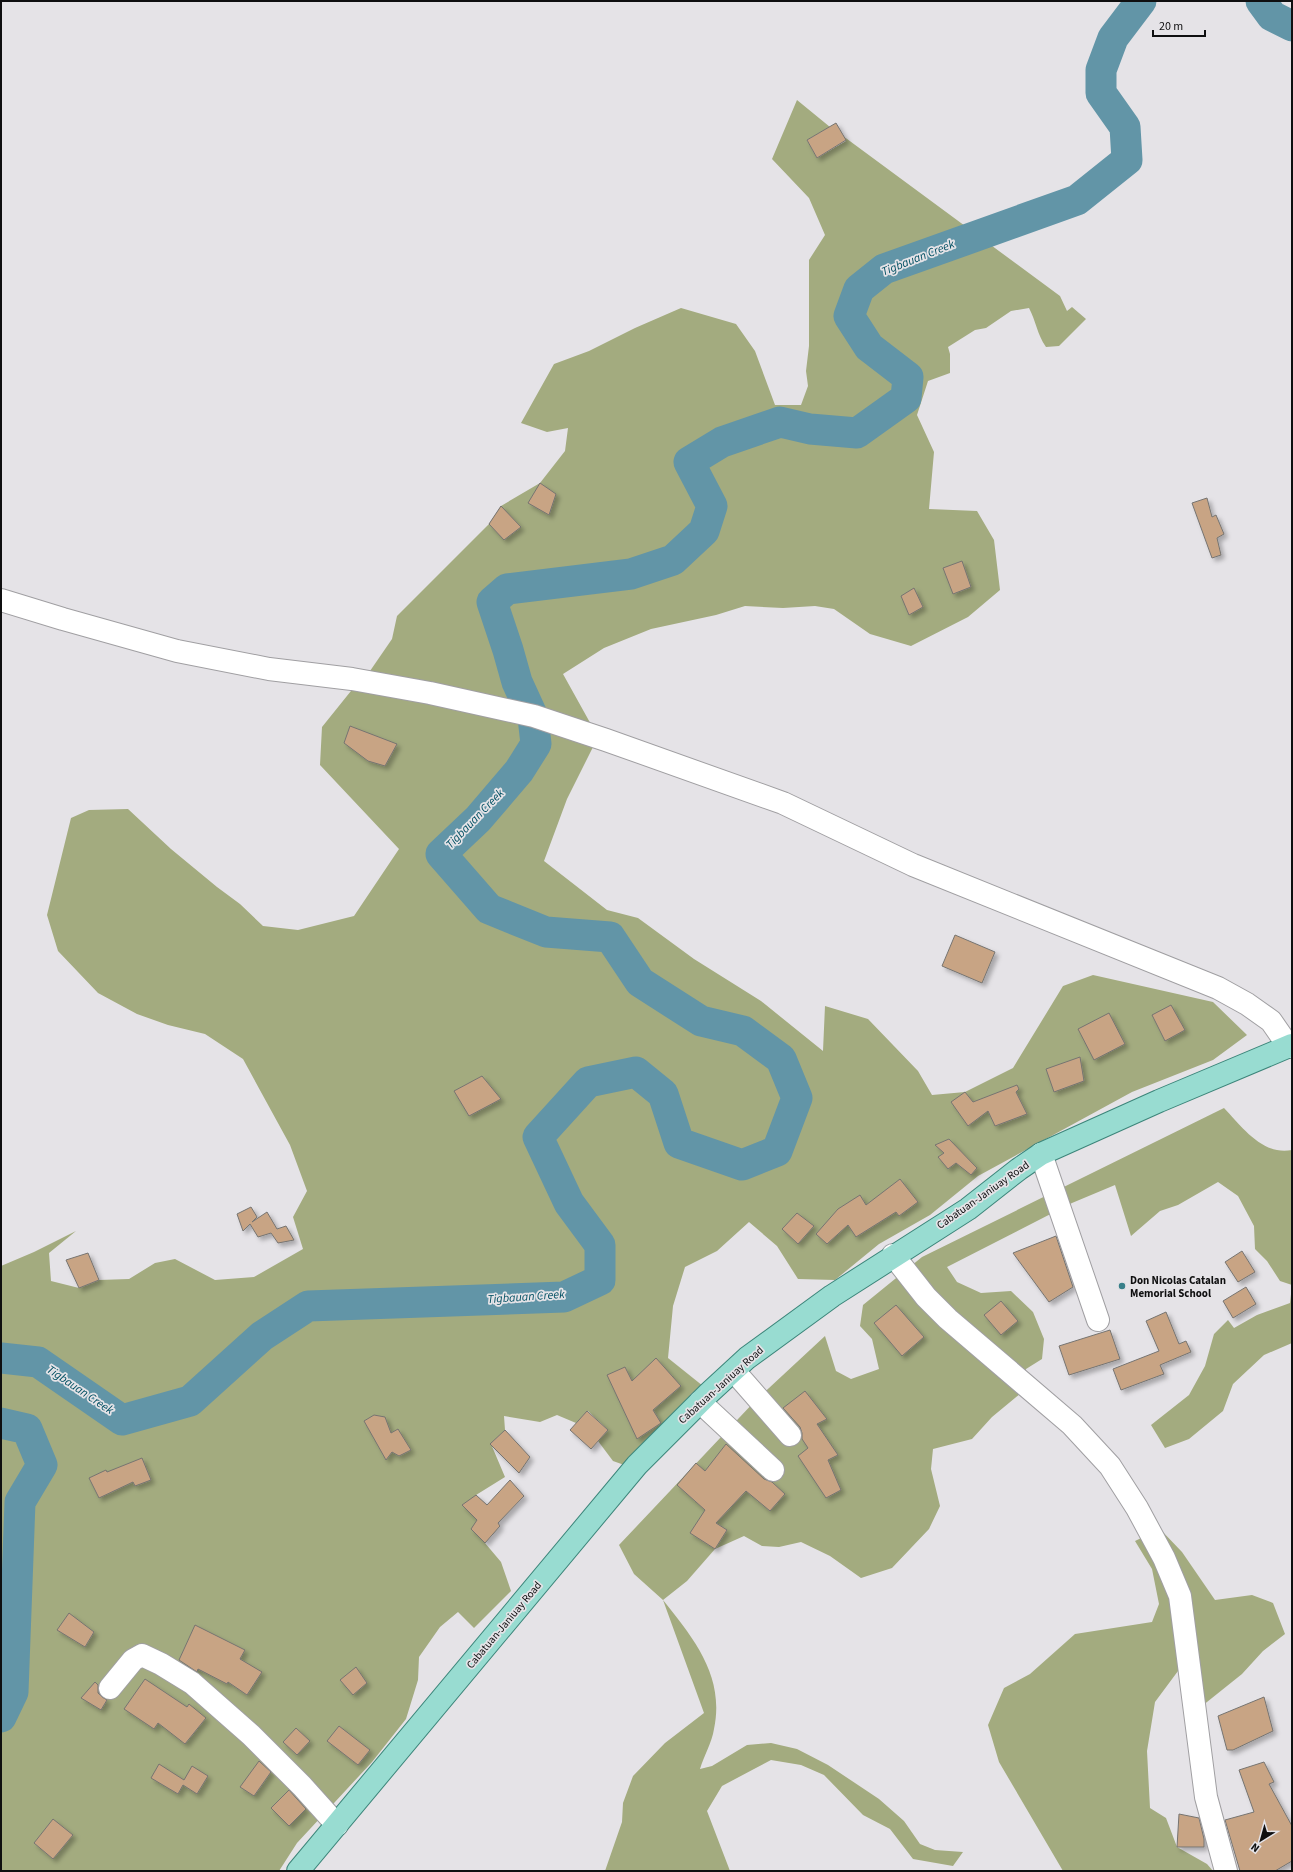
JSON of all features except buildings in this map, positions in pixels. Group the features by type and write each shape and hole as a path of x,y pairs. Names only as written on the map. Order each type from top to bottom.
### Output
{"main road":[{"name":"Cabatuan-Janiuay Road","path":"298,1871 637,1465 700,1402 747,1358 826,1301 894,1255 968,1209 1019,1169 1041,1154 1159,1101 1291,1046"}],"street":[{"path":"1,600 177,651 269,669 352,679 430,693 534,716 613,742 783,803 913,865 1218,988 1247,1004 1271,1021 1291,1046"},
{"path":"1041,1154 1098,1320"},
{"path":"894,1255 926,1297 948,1319 1072,1425 1110,1466 1138,1508 1164,1558 1180,1596 1206,1797 1226,1871"},
{"path":"734,1371 790,1435"},
{"path":"700,1402 773,1470"},
{"path":"110,1688 133,1660 142,1655 192,1682 251,1735 302,1786 337,1825"}],"green space":[{"path":"797,100 830,127 807,140 817,158 846,141 843,136 1060,296 1067,311 1072,307 1086,319 1059,346 1046,347 1029,308 1011,311 986,328 975,330 948,347 950,354 950,373 928,381 917,415 934,452 929,509 977,511 994,540 1000,590 968,617 911,646 870,634 834,609 815,606 783,608 745,606 716,615 651,629 604,648 563,674 598,737 567,799 544,861 607,910 638,918 694,959 761,1001 823,1051 825,1006 868,1019 918,1071 932,1095 965,1092 1013,1068 1063,986 1093,975 1213,1002 1247,1035 1213,1060 1132,1092 978,1176 930,1215 879,1244 835,1280 798,1279 777,1246 749,1222 717,1251 685,1267 673,1306 668,1358 713,1394 630,1467 613,1461 598,1441 608,1430 588,1411 576,1423 557,1415 540,1422 504,1416 505,1430 491,1444 505,1477 476,1495 492,1510 491,1513 500,1526 485,1543 501,1562 511,1591 474,1628 458,1612 440,1627 419,1657 418,1680 406,1719 372,1762 297,1843 279,1871 1,1871 1,1266 34,1252 76,1231 49,1253 51,1281 79,1288 99,1280 129,1279 155,1263 175,1259 215,1280 254,1277 303,1249 293,1217 307,1191 290,1145 243,1059 205,1034 168,1025 137,1014 98,993 58,951 47,915 71,818 89,810 128,809 171,849 240,904 263,926 298,930 354,916 399,849 320,765 322,727 359,681 370,671 392,639 397,616 489,524 501,506 540,483 565,451 568,428 547,432 521,423 554,364 589,351 635,328 681,308 736,324 755,351 775,405 801,405 808,386 806,371 809,346 809,260 825,235 809,198 772,159"},
{"path":"1224,1108 1246,1131 1262,1144 1272,1149 1281,1151 1292,1150 1292,1285 1280,1281 1267,1261 1255,1249 1254,1226 1238,1196 1218,1182 1178,1205 1160,1211 1131,1236 1115,1185 1072,1203 947,1267 957,1282 981,1293 1011,1291 1033,1312 1044,1339 1042,1359 1026,1369 1021,1393 992,1417 972,1439 933,1449 931,1469 940,1506 929,1529 892,1568 861,1578 830,1556 801,1542 779,1547 762,1546 744,1536 715,1549 687,1581 663,1600 634,1574 619,1545 756,1400 825,1336 836,1371 851,1379 879,1369 872,1339 860,1326 863,1305 922,1257"},
{"path":"1292,1285 1292,1343 1264,1355 1233,1384 1223,1411 1189,1439 1165,1448 1151,1425 1189,1395 1205,1366 1214,1334 1228,1320 1234,1328 1257,1315 1290,1303"},
{"path":"1160,1529 1182,1552 1215,1600 1252,1595 1273,1603 1285,1634 1263,1651 1242,1674 1202,1706 1196,1673 1178,1671 1155,1702 1147,1751 1150,1808 1166,1818 1177,1847 1207,1864 1213,1871 1063,1871 999,1762 988,1725 1004,1688 1030,1674 1075,1634 1152,1622 1159,1604 1152,1569 1135,1541"},
{"path":"663,1600 696,1644 711,1675 715,1692 716,1710 714,1729 712,1739 700,1769 712,1766 747,1745 771,1743 797,1749 828,1765 879,1799 904,1821 920,1844 935,1850 963,1852 953,1866 913,1859 890,1829 863,1815 824,1775 801,1765 771,1760 722,1786 707,1811 730,1871 605,1871 622,1822 623,1803 633,1776 665,1743 704,1713"}],"waterway":[{"name":"Tigbauan Creek","path":"1,1358 38,1362 122,1420 190,1401 262,1336 308,1306 564,1297 600,1280 600,1245 569,1203 538,1137 588,1082 636,1072 663,1094 679,1143 742,1165 777,1151 797,1098 781,1059 743,1031 701,1021 640,982 610,937 546,932 489,909 441,854 478,819 519,771 536,744 533,717 517,682 492,602 507,589 631,574 673,560 704,531 712,506 689,462 722,442 780,422 810,429 857,433 906,398 908,377 869,347 849,316 859,289 884,269 1077,200 1127,160 1125,127 1101,93 1101,70 1113,38 1141,1"},
{"name":"Tigbauan Creek","path":"1261,1 1272,16 1292,26"},
{"name":"Tigbauan Creek","path":"1,1423 27,1429 42,1465 20,1502 13,1692 1,1717"}],"place":[{"name":"Don Nicolas Catalan Memorial School","path":"1122,1286"}]}
